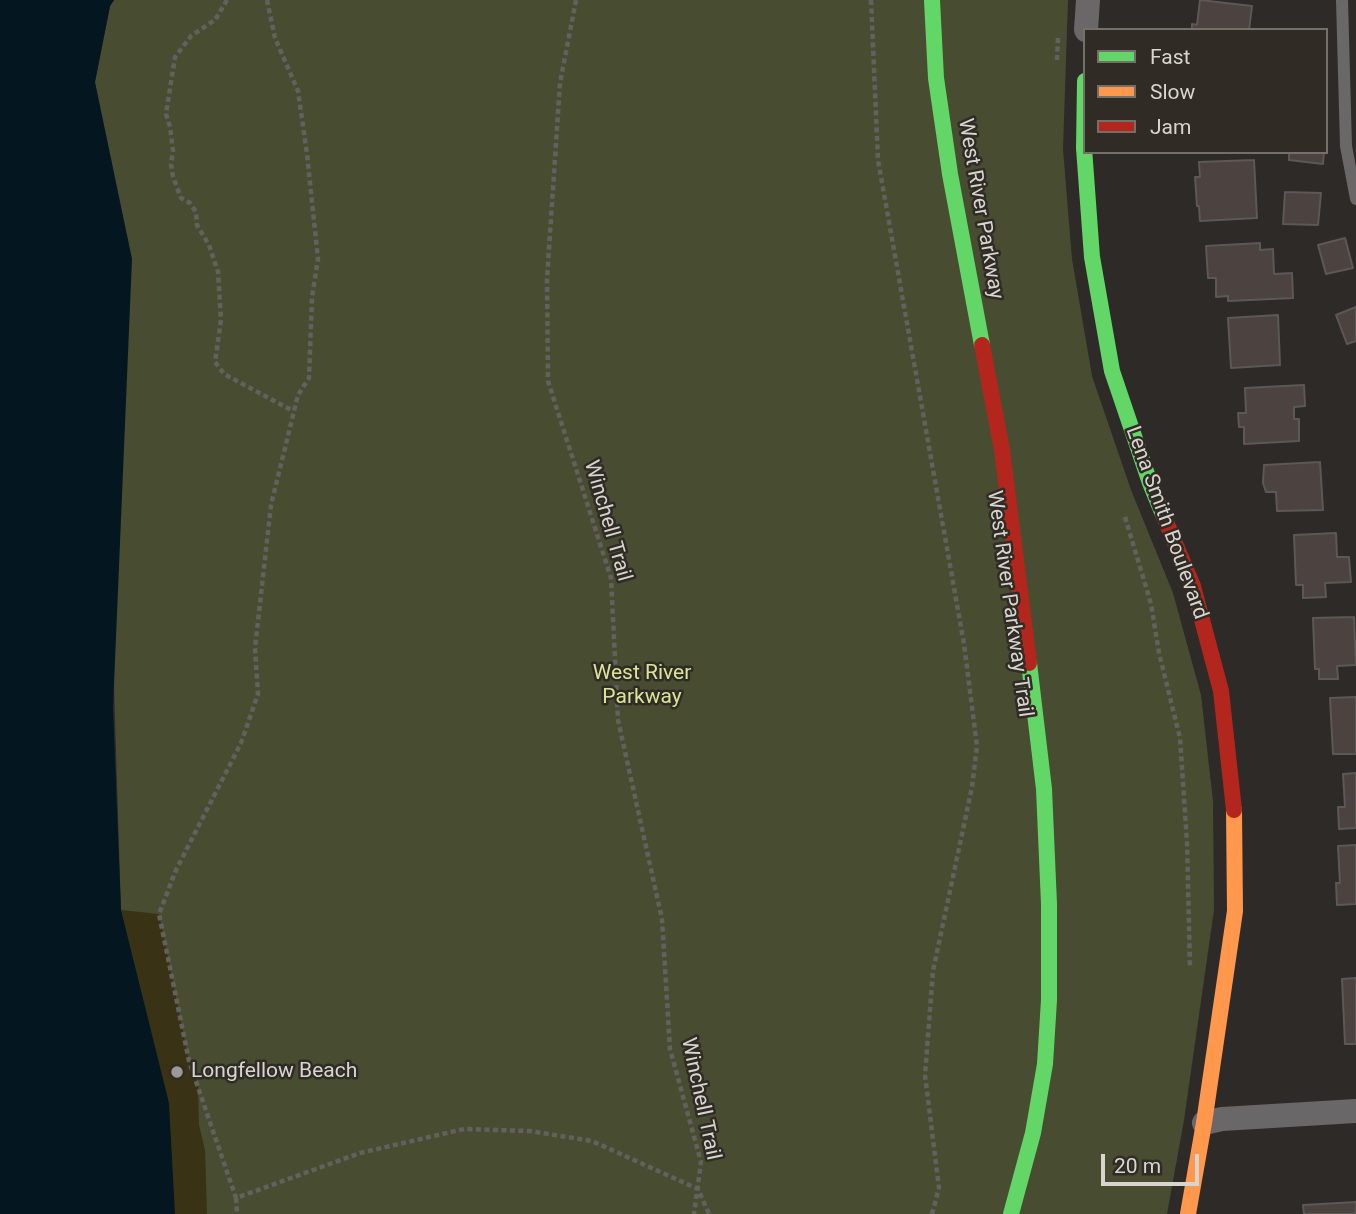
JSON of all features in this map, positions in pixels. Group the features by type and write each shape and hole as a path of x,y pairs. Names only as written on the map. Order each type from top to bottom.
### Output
{"street":[{"name":"West River Parkway","path":"932,0 936,78 950,174 1002,450 1044,789 1049,905 1049,1000 1045,1064 1033,1133 1011,1214"},
{"path":"1086,28 1088,0"},
{"name":"Lena Smith Boulevard","path":"1084,154 1092,257 1112,370 1150,483 1193,586 1221,691 1234,800 1235,911 1188,1214"},
{"path":"1204,1123 1222,1119 1356,1111"}],"lane":[{"path":"1342,0 1346,146 1356,199"}],"path":[{"path":"228,0 215,20 191,36 175,57 166,114 173,151 173,177 181,198 190,203 196,212 197,225 209,246 218,272 221,320 215,362 224,374 293,411"},
{"path":"237,1214 236,1198 189,1061 159,914 176,870 241,743 258,694 255,649 271,505 293,411 298,395 309,377 312,297 318,259 298,92 275,38 267,0"},
{"name":"Winchell Trail","path":"576,0 560,83 547,279 548,382 611,578 618,720 662,919 670,1049 701,1162 694,1214"},
{"path":"871,0 878,160 964,644 977,746 972,787 933,971 925,1075 939,1188 932,1214"},
{"path":"1056,68 1059,29"},
{"path":"1124,514 1151,604 1158,653 1180,738 1187,842 1190,970"},
{"path":"236,1198 360,1153 464,1129 530,1131 592,1141 698,1189 709,1214"}],"green space":[{"name":"West River Parkway","path":"114,0 1068,0 1063,149 1072,259 1092,376 1131,490 1173,593 1201,695 1213,801 1214,910 1184,1120 1167,1214 175,1214 169,1103 121,910 95,82 110,6"}],"sand":[{"name":"Longfellow Beach","path":"121,910 159,914 189,1061 198,1084 199,1125 205,1150 207,1214 175,1214 169,1103"}],"water":[{"path":"0,0 114,0 110,6 95,82 132,259 113,708 121,910 169,1103 175,1214 0,1214"}],"building":[{"path":"1200,0 1252,6 1249,28 1192,28 1192,24 1197,25"},
{"path":"1289,154 1324,154 1323,164 1289,160"},
{"path":"1254,160 1257,218 1200,221 1195,177 1200,177 1199,162"},
{"path":"1285,192 1321,193 1318,225 1283,224"},
{"path":"1345,238 1353,268 1326,274 1318,245"},
{"path":"1260,243 1260,250 1273,249 1274,274 1292,273 1293,298 1228,301 1228,296 1216,297 1216,278 1208,278 1206,246"},
{"path":"1356,307 1356,341 1347,344 1336,315"},
{"path":"1278,315 1280,365 1231,368 1228,318"},
{"path":"1304,385 1305,406 1294,407 1294,419 1299,419 1299,441 1244,444 1244,427 1239,427 1238,413 1246,413 1245,388"},
{"path":"1320,462 1323,510 1277,511 1276,492 1266,492 1263,483 1264,465"},
{"path":"1336,533 1337,557 1349,557 1351,582 1325,583 1326,597 1303,598 1303,585 1296,585 1294,535"},
{"path":"1354,617 1356,665 1337,666 1338,679 1319,679 1319,669 1315,669 1313,618"},
{"path":"1356,697 1356,754 1333,754 1330,698"},
{"path":"1356,773 1356,828 1339,829 1338,807 1345,807 1343,774"},
{"path":"1356,845 1356,904 1337,905 1336,883 1340,883 1338,846"},
{"path":"1356,978 1356,1044 1345,1044 1342,979"},
{"path":"1356,1202 1356,1214 1304,1214 1303,1205"}],"traffic: fast":[{"path":"932,0 936,78 950,174 982,345"},
{"path":"1084,154 1092,257 1112,371 1164,517"},
{"path":"1011,1214 1033,1133 1045,1064 1049,1000 1049,904 1044,789 1029,663"}],"traffic: slow":[{"path":"1188,1214 1235,911 1234,810"}],"traffic: jam":[{"path":"982,345 1002,450 1029,663"},
{"path":"1164,517 1193,586 1221,691 1234,810"}],"place":[{"name":"Longfellow Beach","path":"177,1072"}]}
